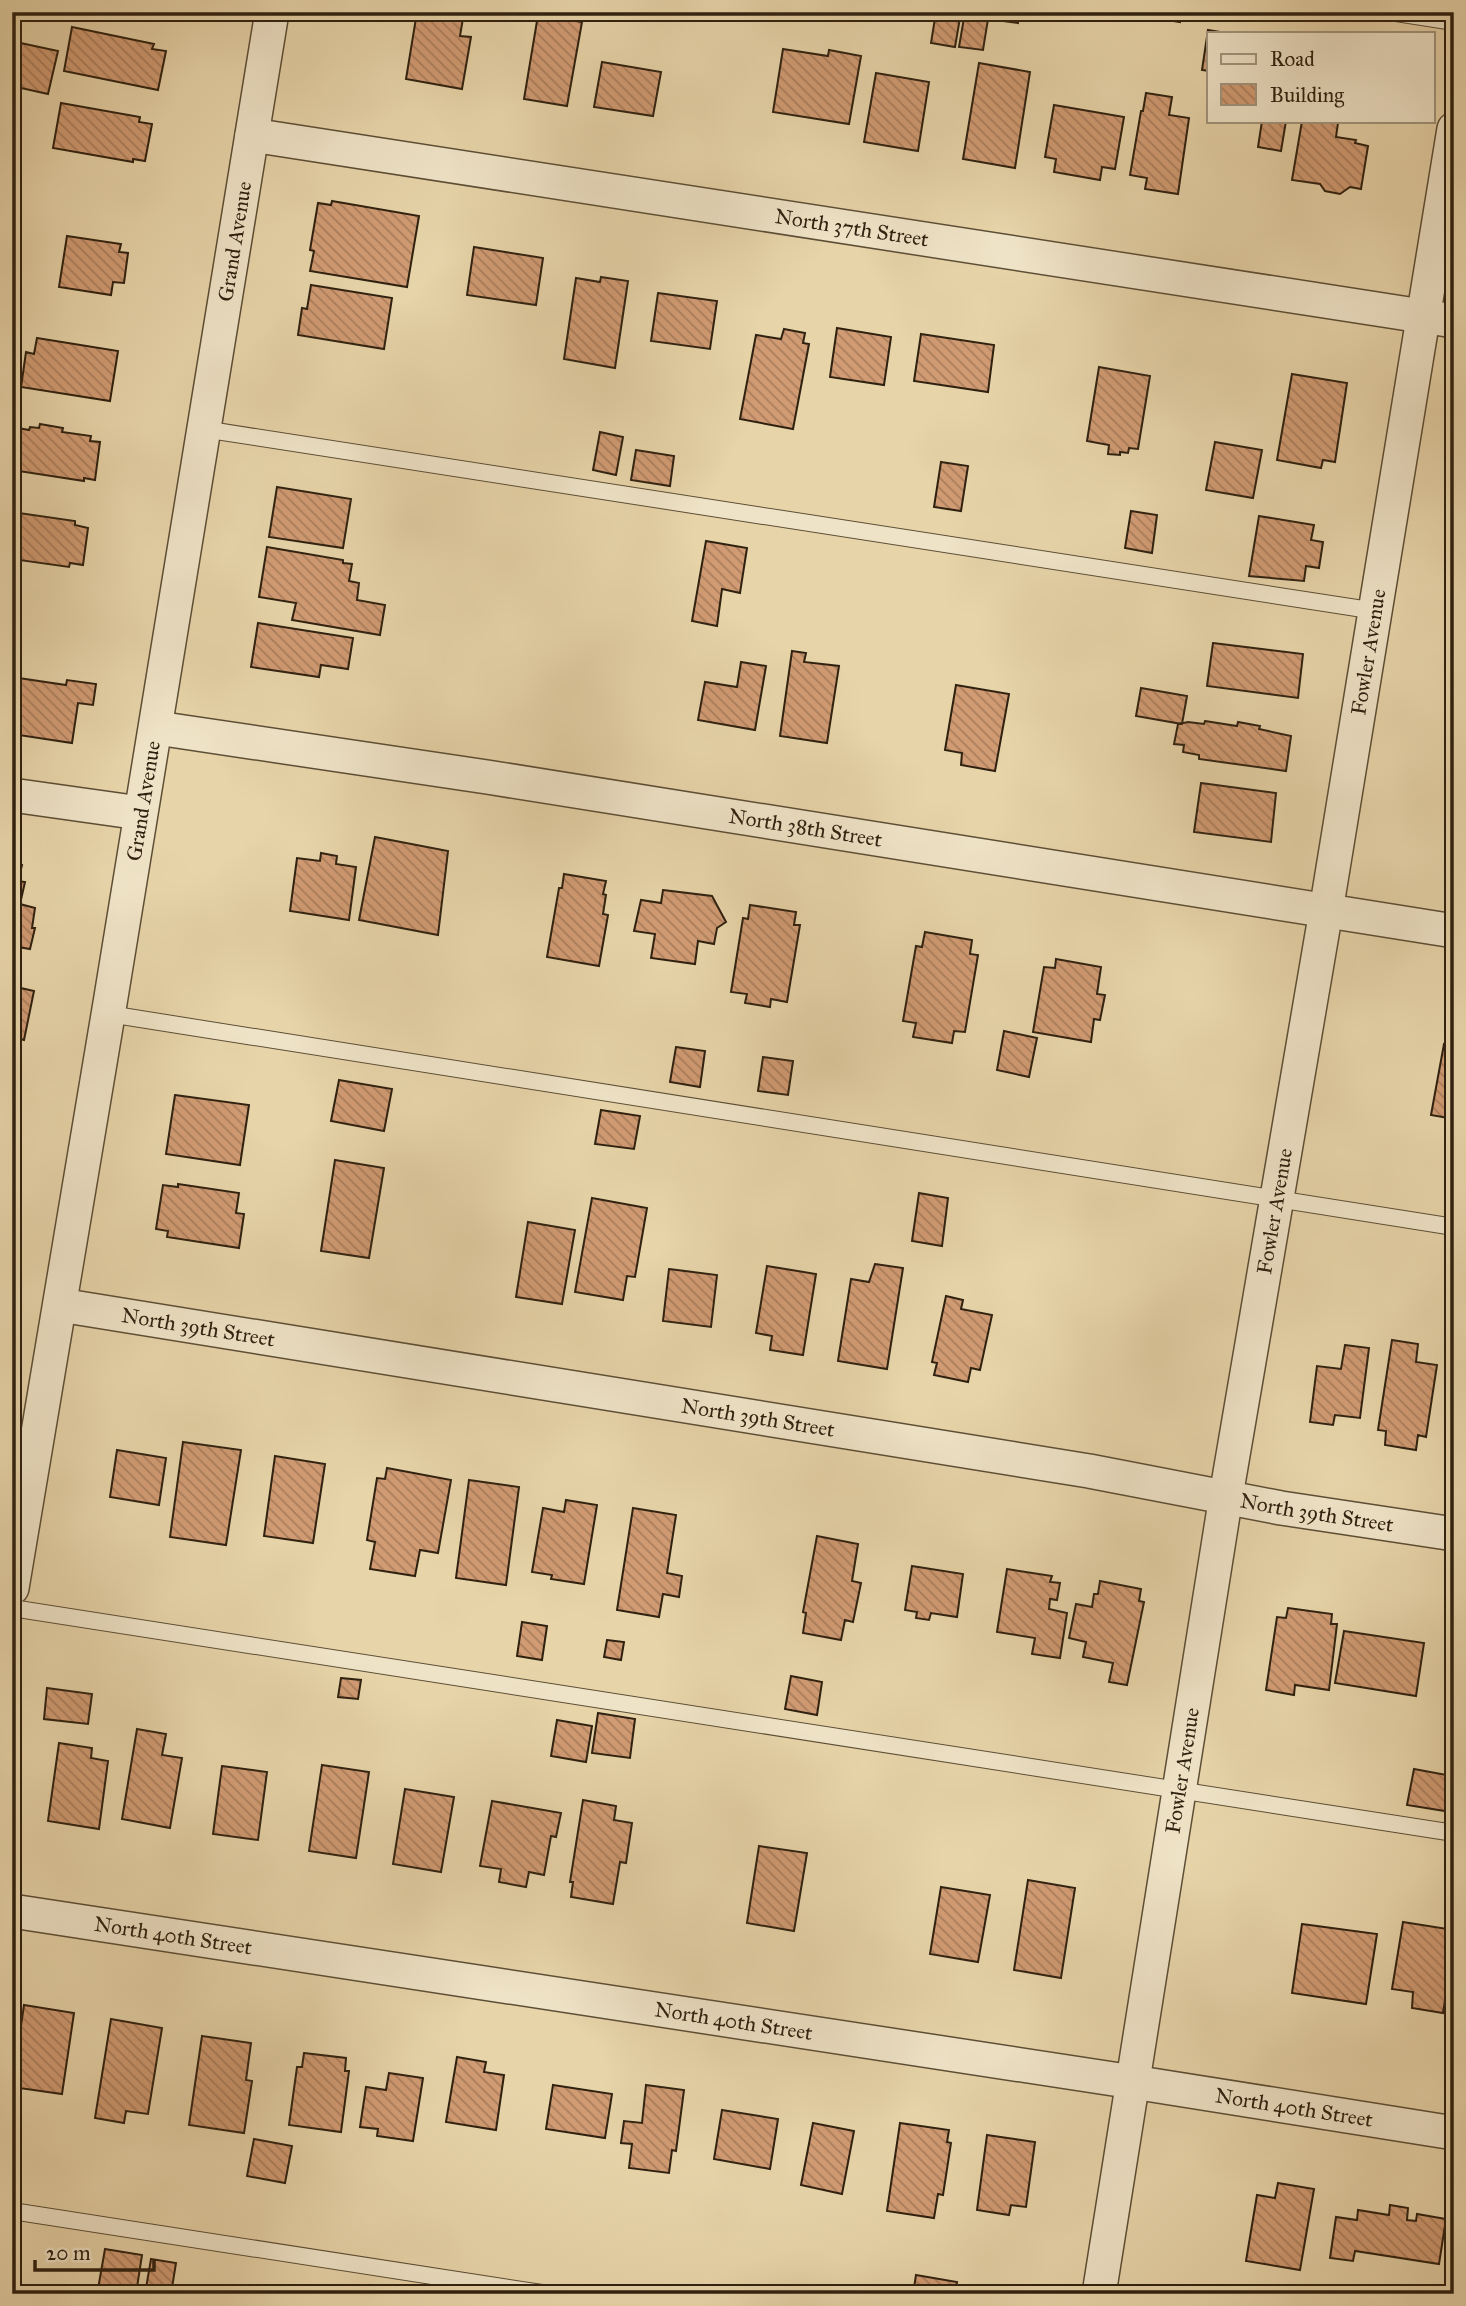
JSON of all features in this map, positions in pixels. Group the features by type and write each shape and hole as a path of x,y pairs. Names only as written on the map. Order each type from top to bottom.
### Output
{"street":[{"name":"Grand Avenue","path":"12,1588 109,1014 140,813 157,728 272,12"},
{"name":"Fowler Avenue","path":"1099,2294 1226,1496 1376,611 1439,318 1454,129"},
{"name":"North 37th Street","path":"252,135 1439,318"},
{"name":"North 38th Street","path":"157,728 501,779 1454,930"},
{"path":"12,794 140,813"},
{"name":"North 39th Street","path":"60,1306 1062,1466 1281,1508 1454,1534"},
{"name":"North 40th Street","path":"12,1910 1454,2133"}],"lane":[{"path":"1390,12 1454,22"},
{"path":"203,429 1376,611"},
{"path":"109,1014 1454,1227"},
{"path":"12,1608 1454,1833"},
{"path":"12,2211 548,2294"}],"building":[{"path":"417,12 464,12 460,36 471,37 462,89 406,79"},
{"path":"936,12 961,12 955,47 931,43"},
{"path":"965,12 1019,12 1018,23 988,19 983,50 959,47"},
{"path":"1062,12 1096,12 1095,17"},
{"path":"1150,12 1181,12 1180,22 1149,17"},
{"path":"538,15 582,22 567,106 524,99"},
{"path":"72,27 154,44 152,49 166,51 158,90 64,71"},
{"path":"1207,37 1207,71 1202,70"},
{"path":"16,42 58,51 48,94 12,86 12,61"},
{"path":"783,49 828,56 829,50 861,56 849,124 773,112"},
{"path":"602,62 661,72 653,116 594,107"},
{"path":"979,63 1030,72 1015,168 963,159"},
{"path":"876,73 929,82 918,151 864,142"},
{"path":"1146,93 1172,97 1169,115 1189,118 1178,194 1145,189 1147,178 1130,175"},
{"path":"61,103 140,117 139,122 152,124 145,161 133,159 133,162 53,148"},
{"path":"1054,105 1124,117 1115,169 1102,167 1100,180 1054,172 1056,159 1045,157"},
{"path":"1262,122 1286,122 1281,151 1258,147"},
{"path":"1302,122 1338,123 1336,137 1356,140 1355,143 1368,146 1361,189 1350,187 1340,194 1325,191 1320,184 1292,180"},
{"path":"332,201 419,216 407,287 310,271 314,251 310,250 318,203 331,205"},
{"path":"67,236 121,244 119,252 128,253 124,283 113,282 111,295 59,287"},
{"path":"474,247 543,258 536,305 467,295"},
{"path":"601,277 628,281 615,368 564,359 576,278 600,282"},
{"path":"311,285 392,298 384,349 298,335 302,308 307,309"},
{"path":"658,293 717,301 710,349 651,341"},
{"path":"837,328 891,337 884,385 830,377"},
{"path":"784,329 805,333 803,343 809,344 793,429 740,419 756,335 781,339"},
{"path":"921,334 994,345 988,392 914,381"},
{"path":"37,338 118,351 110,401 21,387 26,352 34,354"},
{"path":"1099,367 1150,376 1138,449 1129,448 1128,453 1120,452 1120,455 1108,454 1109,445 1087,441"},
{"path":"1292,374 1347,383 1335,462 1323,460 1321,468 1277,460"},
{"path":"12,388 19,389 14,426 12,426"},
{"path":"40,424 63,428 62,432 91,436 90,441 100,442 95,480 84,478 84,481 12,470 18,428 29,430 30,427 39,428"},
{"path":"600,432 623,437 616,475 593,470"},
{"path":"1215,442 1262,450 1253,498 1206,490"},
{"path":"636,450 674,456 670,486 631,480"},
{"path":"941,462 968,466 961,511 934,507"},
{"path":"277,487 351,499 343,548 269,537"},
{"path":"1131,511 1157,515 1152,553 1125,548"},
{"path":"12,512 75,521 75,525 88,528 83,565 70,563 69,567 12,559"},
{"path":"1259,516 1314,525 1311,540 1323,542 1319,568 1306,566 1304,581 1249,576"},
{"path":"706,541 747,548 740,593 722,589 717,626 692,621"},
{"path":"267,547 343,560 343,563 352,564 349,581 359,583 357,600 385,605 380,635 292,620 296,603 259,597"},
{"path":"258,623 353,638 348,669 321,665 319,677 251,667"},
{"path":"1213,643 1303,654 1298,698 1207,686"},
{"path":"792,651 806,653 804,662 839,666 827,743 780,736"},
{"path":"741,662 766,666 755,730 698,720 705,682 737,687"},
{"path":"12,677 66,685 67,680 96,684 93,705 78,703 72,743 12,734"},
{"path":"956,685 1009,694 995,771 961,765 962,753 945,750"},
{"path":"1141,688 1187,696 1182,724 1136,716"},
{"path":"1205,721 1237,726 1238,722 1291,736 1286,771 1199,759 1199,755 1183,752 1184,745 1174,744 1178,724 1204,724"},
{"path":"1201,783 1276,793 1271,842 1194,832"},
{"path":"375,837 448,851 438,935 359,920"},
{"path":"321,853 337,856 336,864 356,867 349,920 290,911 297,858 320,861"},
{"path":"12,863 22,865 18,881 25,882 20,904 35,908 32,928 35,928 30,949 12,946"},
{"path":"564,874 606,881 603,914 608,915 599,966 547,957"},
{"path":"663,890 712,896 726,922 717,928 714,944 698,941 695,964 651,958 655,934 634,931 641,900 661,903"},
{"path":"750,905 796,912 794,925 800,925 787,1002 771,999 770,1007 745,1003 747,994 731,992 743,918 748,919"},
{"path":"925,932 972,940 970,954 978,955 965,1032 954,1031 952,1043 913,1037 916,1023 903,1021 916,946 922,947"},
{"path":"1056,959 1101,967 1097,994 1105,995 1100,1020 1094,1019 1091,1042 1033,1032 1044,967 1055,968"},
{"path":"12,986 34,991 24,1040 12,1037"},
{"path":"1452,1025 1454,1119 1431,1115 1444,1044 1449,1045"},
{"path":"1004,1031 1037,1038 1029,1077 997,1070"},
{"path":"676,1047 705,1051 700,1087 670,1082"},
{"path":"763,1057 793,1061 788,1095 758,1091"},
{"path":"339,1080 392,1089 384,1131 331,1121"},
{"path":"175,1095 249,1105 240,1165 166,1154"},
{"path":"601,1110 640,1116 634,1149 595,1144"},
{"path":"335,1160 384,1168 369,1258 321,1251"},
{"path":"178,1184 239,1193 236,1213 244,1214 239,1248 167,1237 168,1231 156,1229 163,1185 178,1187"},
{"path":"919,1193 948,1198 942,1246 912,1241"},
{"path":"592,1198 647,1208 635,1277 627,1276 623,1300 575,1292"},
{"path":"528,1222 575,1230 562,1304 516,1297"},
{"path":"875,1264 903,1268 887,1369 838,1361 851,1279 869,1282"},
{"path":"767,1266 816,1274 803,1355 770,1350 772,1336 756,1333"},
{"path":"669,1269 717,1275 711,1327 663,1321"},
{"path":"946,1296 963,1300 961,1309 992,1315 980,1370 971,1368 968,1382 934,1375 937,1363 932,1362"},
{"path":"1392,1340 1418,1344 1416,1362 1437,1365 1426,1437 1418,1435 1416,1450 1385,1445 1386,1431 1378,1430"},
{"path":"1345,1345 1369,1348 1360,1418 1335,1415 1333,1425 1310,1422 1317,1366 1341,1369"},
{"path":"183,1442 241,1450 226,1545 170,1537"},
{"path":"117,1450 166,1458 159,1505 110,1497"},
{"path":"275,1456 325,1464 313,1543 264,1536"},
{"path":"387,1468 451,1480 438,1553 420,1550 415,1576 370,1569 375,1542 367,1540 377,1478 385,1479"},
{"path":"469,1480 519,1487 506,1585 456,1578"},
{"path":"566,1500 597,1505 584,1584 551,1579 552,1575 532,1572 543,1508 564,1512"},
{"path":"633,1508 676,1515 667,1573 682,1576 679,1597 663,1594 659,1617 617,1610"},
{"path":"817,1536 858,1544 852,1581 861,1583 853,1622 845,1620 841,1640 803,1633 806,1613 803,1612"},
{"path":"912,1566 963,1574 957,1617 931,1613 929,1620 916,1618 917,1612 905,1610"},
{"path":"1007,1569 1052,1576 1050,1582 1060,1583 1057,1600 1050,1599 1049,1609 1067,1613 1060,1658 1032,1654 1035,1638 997,1632"},
{"path":"1100,1581 1141,1589 1139,1601 1144,1602 1127,1685 1109,1682 1113,1663 1083,1657 1086,1642 1069,1638 1076,1604 1092,1607"},
{"path":"1288,1608 1332,1614 1331,1624 1337,1624 1329,1690 1295,1685 1294,1695 1266,1690 1277,1617 1286,1618"},
{"path":"522,1622 547,1626 542,1660 517,1656"},
{"path":"1344,1631 1424,1643 1416,1696 1335,1683"},
{"path":"607,1640 624,1642 621,1660 604,1657"},
{"path":"791,1676 822,1682 817,1715 785,1709"},
{"path":"341,1678 361,1680 358,1699 338,1697"},
{"path":"47,1688 92,1694 88,1724 44,1719"},
{"path":"598,1713 635,1719 630,1758 592,1753"},
{"path":"557,1720 592,1726 586,1762 551,1756"},
{"path":"137,1729 166,1734 162,1755 182,1758 170,1828 122,1819"},
{"path":"59,1743 92,1748 91,1758 108,1761 99,1829 48,1821"},
{"path":"322,1765 369,1772 356,1858 309,1851"},
{"path":"222,1766 267,1772 258,1840 213,1834"},
{"path":"1414,1769 1452,1776 1445,1811 1407,1805"},
{"path":"405,1789 454,1797 441,1872 393,1864"},
{"path":"583,1800 616,1806 614,1820 632,1823 626,1863 620,1862 613,1904 571,1897 573,1882 570,1882"},
{"path":"492,1801 561,1813 556,1837 551,1836 544,1875 529,1872 526,1887 499,1882 501,1869 480,1866"},
{"path":"759,1846 807,1853 794,1931 747,1923"},
{"path":"1028,1880 1075,1888 1061,1978 1014,1970"},
{"path":"941,1887 990,1895 978,1962 930,1954"},
{"path":"1403,1922 1454,1930 1443,2013 1412,2008 1413,1992 1392,1989"},
{"path":"1302,1924 1377,1934 1366,2004 1292,1993"},
{"path":"24,2005 74,2013 62,2094 12,2087 12,2059 16,2060"},
{"path":"111,2019 162,2028 148,2114 126,2111 124,2123 95,2118"},
{"path":"202,2036 251,2043 246,2080 252,2081 244,2133 189,2125"},
{"path":"304,2053 346,2058 345,2071 349,2071 341,2132 289,2125 297,2067 302,2067"},
{"path":"457,2057 486,2062 484,2072 504,2075 496,2130 446,2122"},
{"path":"389,2073 423,2078 413,2141 377,2136 378,2129 360,2127 366,2087 386,2090"},
{"path":"553,2085 612,2094 605,2138 546,2129"},
{"path":"646,2085 684,2090 676,2151 672,2150 669,2173 629,2168 632,2144 621,2143 624,2121 642,2123"},
{"path":"722,2110 778,2119 770,2169 714,2159"},
{"path":"813,2123 854,2131 842,2194 801,2185"},
{"path":"900,2123 949,2130 947,2142 951,2143 943,2195 938,2194 934,2218 887,2211"},
{"path":"987,2135 1035,2142 1026,2207 1011,2205 1009,2215 977,2210"},
{"path":"254,2139 292,2146 285,2183 247,2176"},
{"path":"1278,2183 1314,2189 1300,2270 1246,2261 1257,2195 1275,2198"},
{"path":"1390,2205 1408,2208 1407,2220 1416,2221 1417,2214 1446,2219 1439,2264 1355,2251 1353,2261 1330,2258 1336,2217 1357,2220 1358,2210 1389,2215"},
{"path":"105,2249 142,2255 136,2294 98,2289"},
{"path":"151,2259 176,2263 171,2294 145,2294"},
{"path":"916,2275 957,2282 955,2294 913,2294"},
{"path":"370,2285 413,2293 413,2294 369,2294"},
{"path":"994,2288 1027,2294 993,2294"}]}
